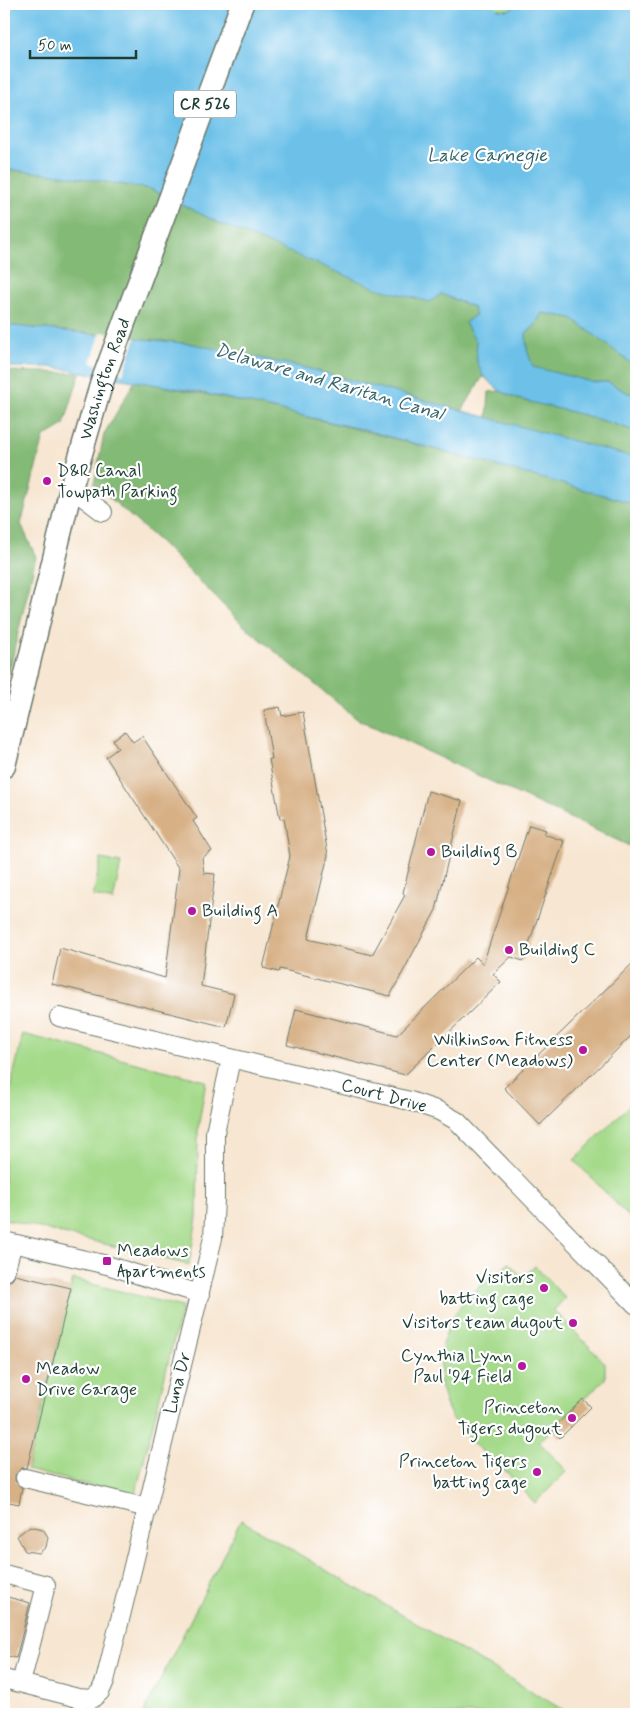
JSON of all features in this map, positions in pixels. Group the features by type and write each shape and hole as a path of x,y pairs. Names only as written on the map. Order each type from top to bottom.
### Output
{"main road":[{"name":"Washington Road","path":"4,766 71,488 107,368 242,4"}],"street":[{"path":"71,488 104,512"},
{"name":"Court Drive","path":"59,1018 410,1101 439,1111 457,1121 636,1305"},
{"name":"Luna Dr","path":"12,1681 78,1698 92,1699 100,1692 106,1681 213,1238 216,1200 216,1132 231,1059"},
{"path":"5,1272 8,1242 107,1265 200,1294"},
{"path":"25,1478 148,1508"},
{"path":"4,1574 46,1585 12,1681"}],"green space":[{"path":"493,4 517,4 509,10 498,9"},
{"path":"4,169 62,175 151,189 221,224 441,294 473,307 475,315 465,323 476,341 477,362 483,376 462,411 306,368 193,344 4,325"},
{"path":"542,313 572,318 636,367 636,394 628,393 608,382 592,382 532,367 527,350 526,333 534,327"},
{"path":"4,371 80,373 64,425 44,437 21,524 36,557 4,693"},
{"path":"135,381 199,393 324,421 636,504 636,849 357,719 243,625 160,542 94,484 104,434"},
{"path":"500,391 518,399 584,415 636,431 636,458 487,418 489,392"},
{"path":"101,859 121,863 113,901 93,896"},
{"path":"23,1034 206,1081 198,1129 197,1217 189,1265 4,1219 4,1115"},
{"path":"633,1102 636,1106 636,1224 574,1160"},
{"name":"Cynthia Lynn Paul '94 Field","path":"509,1263 523,1277 535,1266 565,1298 554,1310 605,1363 605,1379 539,1442 567,1471 535,1503 504,1469 460,1429 446,1404 440,1375 445,1338 456,1312 471,1294"},
{"path":"73,1279 182,1307 135,1496 27,1470"},
{"path":"241,1520 570,1714 143,1714"}],"water":[{"name":"Lake Carnegie","path":"4,4 493,4 498,9 509,10 517,4 636,4 636,367 572,318 542,313 534,327 526,333 527,350 533,367 592,382 608,382 628,393 636,394 636,431 584,415 518,399 500,391 483,376 477,362 476,341 465,323 475,315 473,307 441,294 430,302 376,288 221,224 151,189 62,175 4,169"},
{"name":"Delaware and Raritan Canal","path":"4,325 193,344 306,368 636,458 636,504 365,430 199,392 51,367 4,367"}],"pier":[{"path":"101,332 136,338 123,374 91,362"}],"building":[{"name":"Building B","path":"280,707 282,716 303,712 328,855 308,939 372,955 405,895 403,893 428,791 462,801 436,910 390,996 280,969 279,972 263,968 290,856 284,818 280,819 269,759 272,759 264,710"},
{"name":"Building A","path":"125,731 133,742 142,736 197,818 193,821 212,851 202,858 204,873 215,874 201,986 234,994 226,1027 52,984 60,948 165,978 179,869 106,757 118,748 113,740"},
{"name":"Building C","path":"529,825 546,830 544,834 564,841 523,961 511,957 493,974 501,982 405,1075 287,1045 296,1009 397,1035 476,957 483,964"},
{"path":"636,960 636,1031 540,1125 504,1088"},
{"name":"Meadow Drive Garage","path":"15,1275 71,1288 27,1468 22,1468 15,1475 15,1481 22,1488 19,1504 4,1501 4,1282 12,1280"},
{"name":"Princeton Tigers dugout","path":"583,1399 591,1407 560,1438 552,1429"},
{"path":"30,1526 43,1529 48,1537 46,1547 39,1553 25,1551 17,1536"},
{"path":"4,1596 30,1603 16,1658 4,1655"}],"place":[{"name":"D&R Canal Towpath Parking","path":"47,481"},
{"name":"Building B","path":"431,852"},
{"name":"Building A","path":"192,911"},
{"name":"Building C","path":"509,950"},
{"name":"Wilkinson Fitness Center (Meadows)","path":"583,1050"},
{"name":"Meadows Apartments","path":"107,1261"},
{"name":"Visitors batting cage","path":"544,1288"},
{"name":"Visitors team dugout","path":"573,1323"},
{"name":"Cynthia Lynn Paul '94 Field","path":"522,1366"},
{"name":"Meadow Drive Garage","path":"26,1379"},
{"name":"Princeton Tigers dugout","path":"572,1418"},
{"name":"Princeton Tigers batting cage","path":"537,1472"}]}
